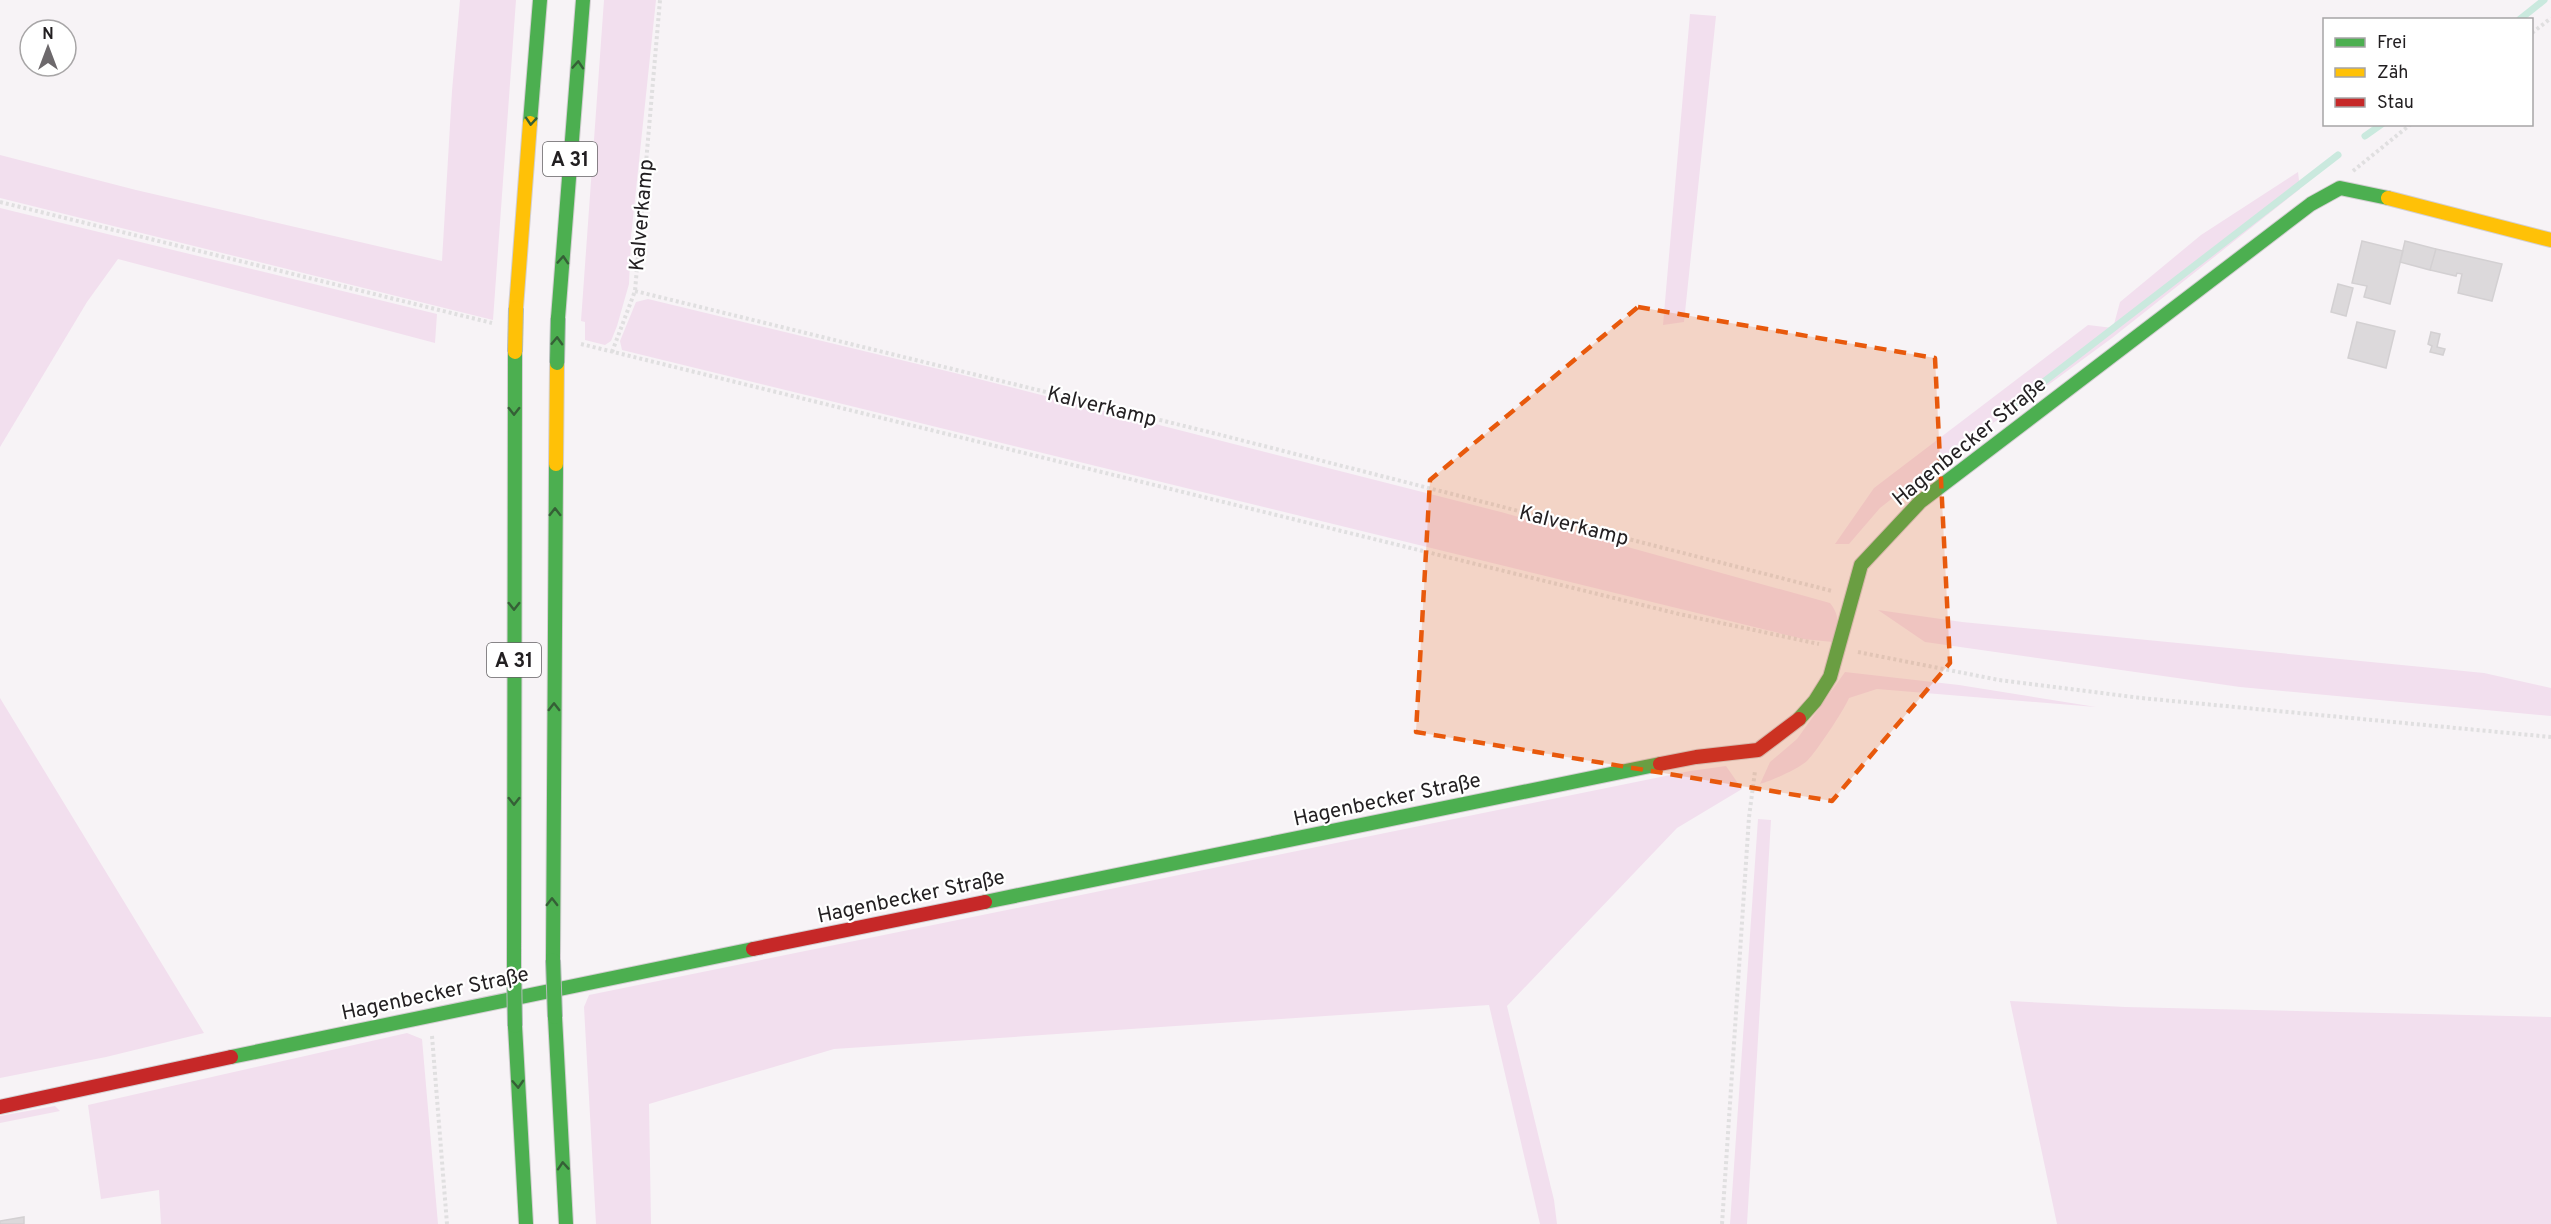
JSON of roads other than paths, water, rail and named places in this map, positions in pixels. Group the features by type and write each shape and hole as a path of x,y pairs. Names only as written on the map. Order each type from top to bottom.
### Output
{"main road":[{"name":"A 31","path":"526,1224 514,968 514,352 540,0"},
{"name":"A 31","path":"566,1224 552,929 557,363 558,318 583,0"},
{"name":"Hagenbecker Straße","path":"0,1107 427,1015 1696,757 1758,750 1796,723 1815,701 1830,677 1861,565 1920,502 2311,204 2340,188 2378,195 2551,240"}],"waterway":[{"path":"2522,18 2544,0"},
{"path":"2365,136 2379,126"},
{"path":"2015,404 2338,155"}]}
